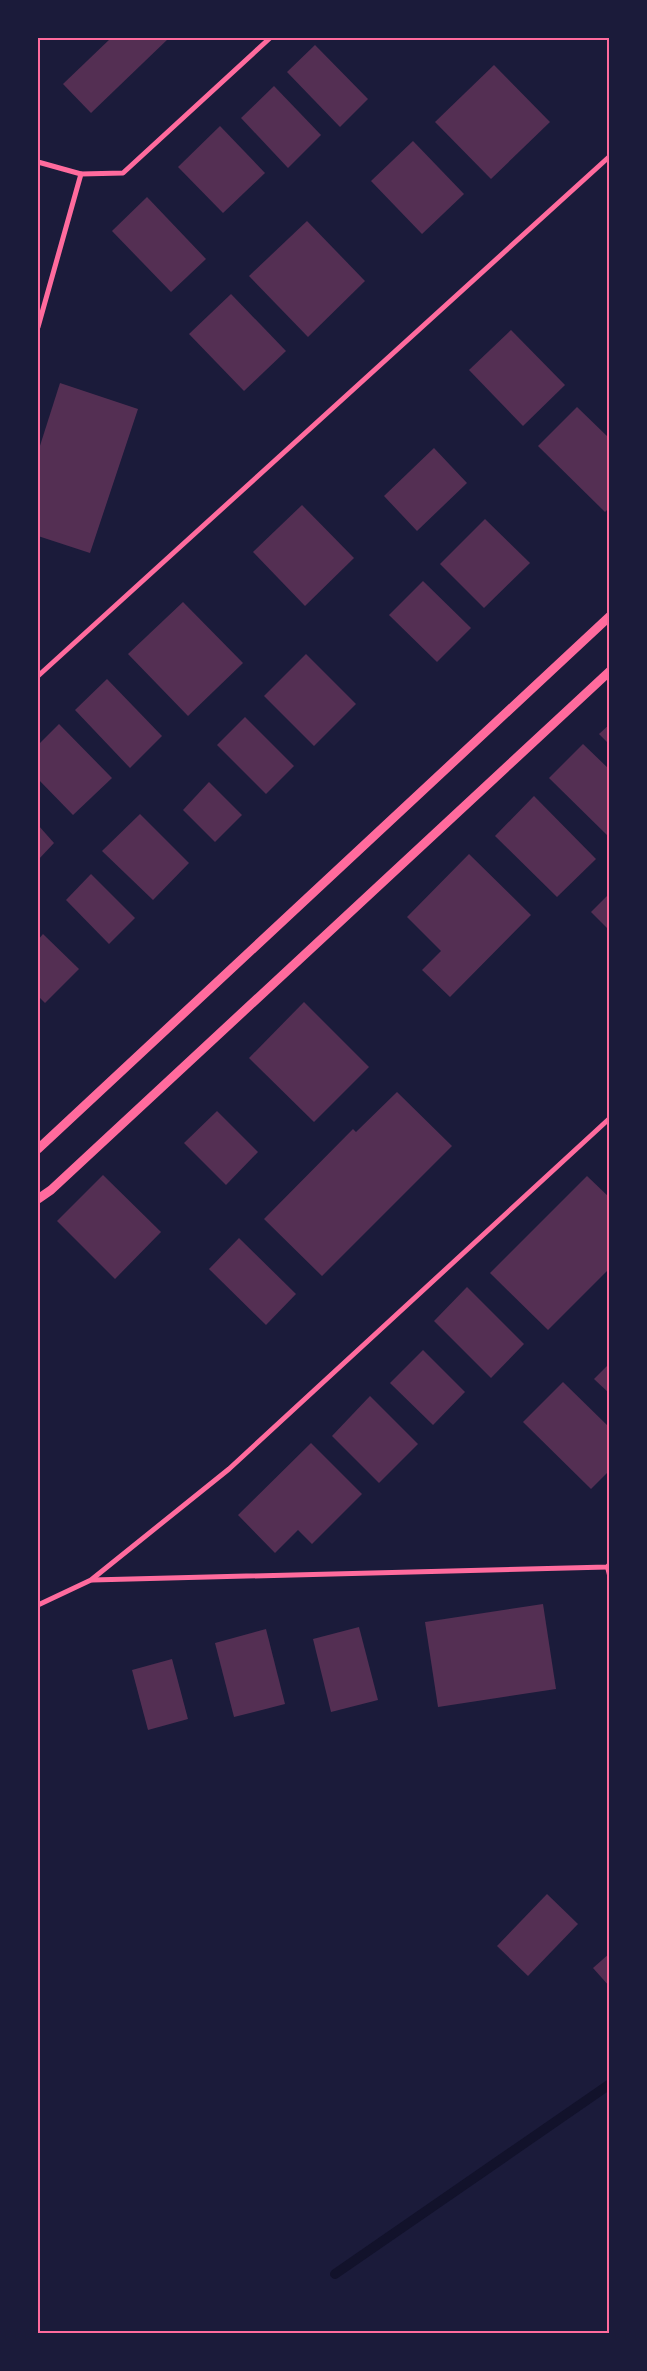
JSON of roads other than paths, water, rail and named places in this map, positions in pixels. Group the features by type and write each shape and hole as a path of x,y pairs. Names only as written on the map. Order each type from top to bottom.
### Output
{"street":[{"path":"38,162 81,174 123,173 270,38"},
{"path":"38,676 610,156"},
{"path":"38,327 81,174"},
{"path":"38,1149 610,616"},
{"path":"38,1199 51,1190 610,671"},
{"path":"38,1605 91,1580 229,1469 610,1118"},
{"path":"91,1580 608,1565"}],"lane":[{"path":"608,1565 610,1579"}],"waterway":[{"path":"335,2274 610,2084"}]}
